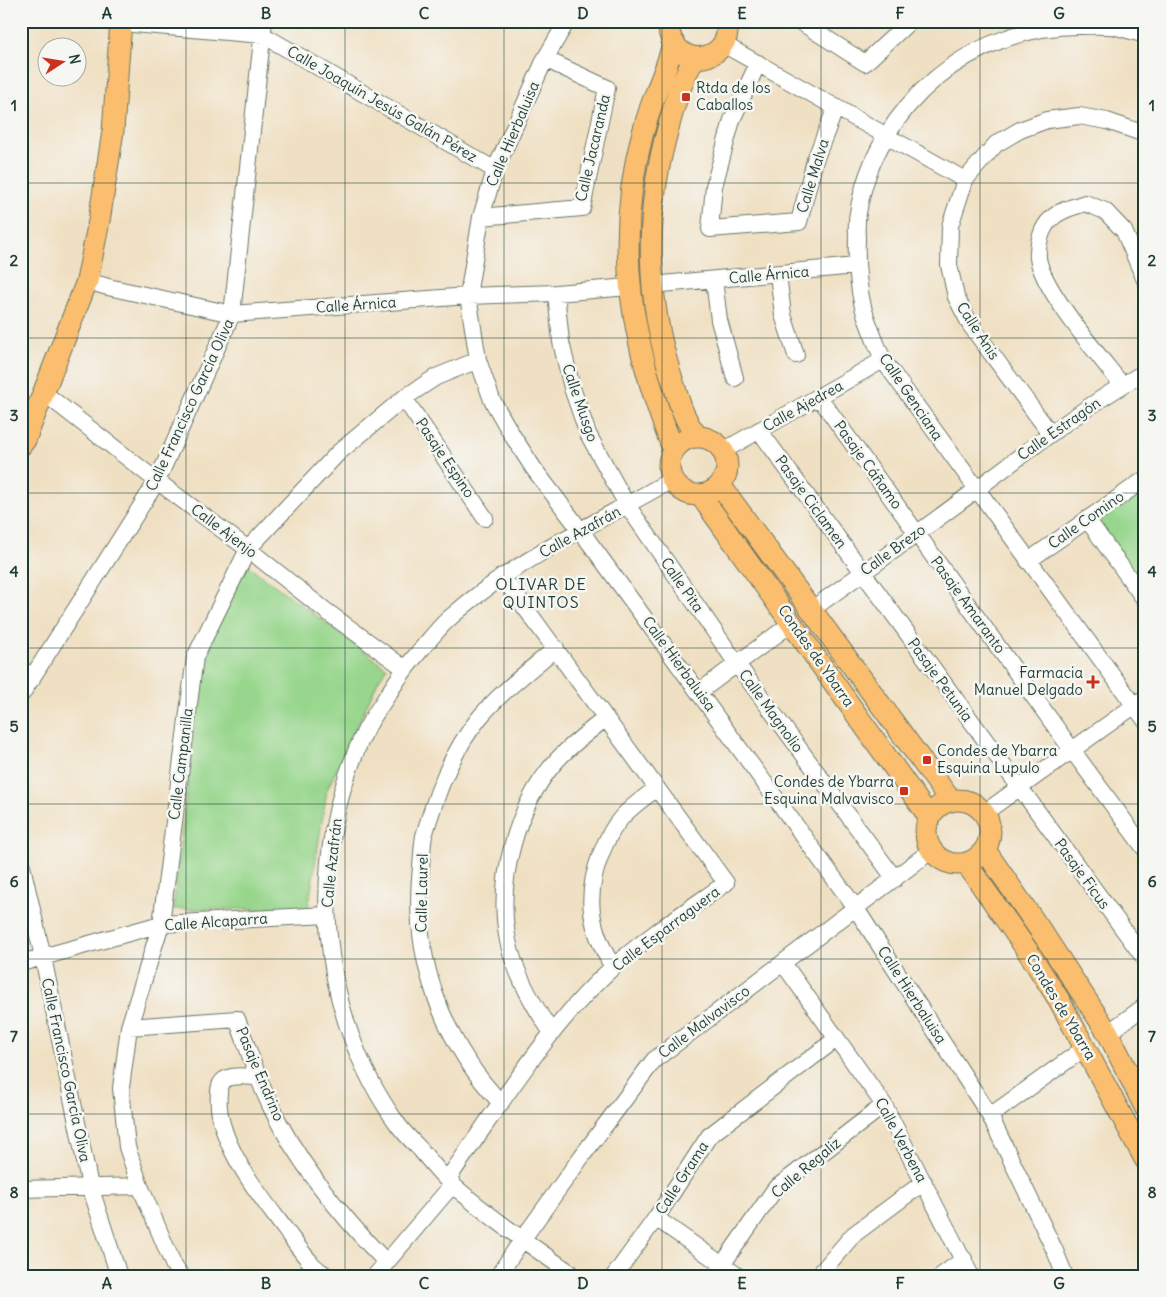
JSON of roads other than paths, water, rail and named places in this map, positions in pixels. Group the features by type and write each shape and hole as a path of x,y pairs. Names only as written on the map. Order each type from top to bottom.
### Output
{"main road":[{"path":"670,21 670,34 673,42 682,54 695,58 712,54 719,50 727,34 726,21"},
{"path":"21,445 44,393 87,281 99,221 113,131 121,22"},
{"path":"673,42 671,55 642,137 630,206 627,254 629,287 637,338 658,412 673,449"},
{"path":"695,58 690,65 675,104 665,137 654,188 650,254 652,285 666,362 688,425 697,436"},
{"path":"697,436 707,438 716,443 723,451 727,468 725,478 720,486 701,496 684,492 671,480 668,464 673,449 680,442 697,436"},
{"name":"Condes de Ybarra","path":"720,486 950,801"},
{"name":"Condes de Ybarra","path":"701,496 930,818"},
{"path":"960,800 969,802 984,813 990,831 989,841 985,850 974,860 958,864 948,862 940,858 932,850 927,836 927,826 930,818 942,805 950,801 960,800"},
{"name":"Condes de Ybarra","path":"985,850 1046,937 1108,1033 1145,1107"},
{"name":"Condes de Ybarra","path":"966,863 1027,950 1059,1000 1145,1159"}],"street":[{"name":"Calle Hierbaluisa","path":"567,21 545,59 495,170 481,218 468,296 478,360 492,400 534,469 582,530 855,907 990,1116 1055,1251 1065,1276"},
{"path":"799,21 865,64 910,21"},
{"name":"Calle Joaquín Jesús Galán Pérez","path":"121,22 264,28 495,170"},
{"name":"Calle Genciana","path":"1145,35 1114,26 1028,26 964,58 934,80 908,105 887,135 868,172 858,214 856,266 864,307 883,360 1028,561 1140,702 1145,720"},
{"name":"Calle Francisco García Oliva","path":"21,695 27,673 157,481 232,314 264,28"},
{"path":"723,44 965,180"},
{"name":"Calle Jacaranda","path":"481,218 582,208 607,88 545,59"},
{"name":"Calle Malva","path":"758,63 732,120 714,186 710,229 800,222 815,160 836,107"},
{"name":"Calle Anis","path":"1050,433 971,326 956,297 948,265 950,226 965,180 996,144 1020,130 1047,120 1079,116 1107,121 1145,134"},
{"path":"1122,385 1061,304 1046,280 1038,259 1038,240 1049,220 1062,210 1085,203 1105,211 1124,231 1145,280"},
{"name":"Calle Árnica","path":"652,285 856,266"},
{"path":"778,274 783,315 796,355"},
{"path":"714,280 719,320 735,378"},
{"name":"Calle Árnica","path":"87,281 232,314 468,296 556,293 629,287"},
{"name":"Calle Musgo","path":"556,293 562,342 572,388 588,434 627,506"},
{"name":"Calle Campanilla","path":"181,1276 174,1266 140,1186 127,1147 121,1088 129,1027 161,924 195,658 248,549 338,453 404,398 436,377 478,360"},
{"name":"Calle Ajedrea","path":"723,451 883,360"},
{"name":"Calle Estragón","path":"976,490 1050,433 1145,372"},
{"name":"Calle Ajenjo","path":"44,393 326,611 404,668"},
{"name":"Pasaje Cáñamo","path":"819,397 917,533"},
{"name":"Pasaje Espino","path":"404,398 485,518"},
{"name":"Pasaje Ciclamen","path":"759,430 862,573"},
{"name":"Calle Comino","path":"1028,561 1145,479"},
{"name":"Calle Azafrán","path":"575,1276 522,1240 450,1182 399,1126 377,1090 360,1058 339,995 332,964 327,916 332,839 337,810 348,774 367,727 404,668 450,617 502,576 671,480"},
{"name":"Calle Brezo","path":"811,610 976,490"},
{"name":"Calle Pita","path":"627,506 737,664"},
{"path":"1087,519 1145,600"},
{"name":"Pasaje Amaranto","path":"917,533 1072,750 1145,848"},
{"name":"Pasaje Petunia","path":"862,573 1019,788"},
{"name":"Calle Esparraguera","path":"375,1276 450,1182 501,1103 552,1033 580,1000 613,968 652,936 726,883 502,576"},
{"path":"699,692 792,623"},
{"name":"Calle Laurel","path":"501,1103 484,1085 461,1053 442,1014 431,984 423,948 419,915 419,879 424,838 445,776 461,745 480,718 502,694 556,648"},
{"name":"Calle Magnolio","path":"737,664 895,879"},
{"path":"984,813 1140,702"},
{"path":"552,1033 535,1008 521,979 508,941 506,911 507,868 516,833 530,798 557,761 579,739 606,718"},
{"path":"613,968 595,932 592,914 593,880 607,840 620,819 657,788"},
{"name":"Pasaje Ficus","path":"1019,788 1145,959"},
{"name":"Calle Malvavisco","path":"498,1276 522,1240 654,1060 932,850"},
{"name":"Calle Francisco García Oliva","path":"21,862 43,957 90,1186 119,1276"},
{"name":"Calle Alcaparra","path":"21,963 161,924 327,916"},
{"name":"Calle Verbena","path":"783,963 884,1105 972,1276"},
{"path":"1108,1033 1145,1006"},
{"name":"Pasaje Endrino","path":"129,1027 237,1019 258,1077 286,1136 341,1213 386,1262"},
{"name":"Calle Grama","path":"614,1276 656,1218 709,1136 836,1039"},
{"path":"990,1116 1086,1047"},
{"path":"258,1077 231,1077 223,1080 218,1100 227,1136 234,1153 258,1194 313,1266 327,1276"},
{"name":"Calle Regaliz","path":"722,1265 775,1189 884,1105"},
{"path":"818,1276 853,1235 924,1182"},
{"path":"21,1189 140,1186"},
{"path":"656,1218 738,1276"},
{"path":"940,1276 964,1259"}],"place":[{"name":"Rtda de los Caballos","path":"686,97"},
{"name":"Farmacia Manuel Delgado","path":"1093,682"},
{"name":"Condes de Ybarra Esquina Lupulo","path":"927,760"},
{"name":"Condes de Ybarra Esquina Malvavisco","path":"904,791"}],"district":[{"name":"OLIVAR DE QUINTOS","path":"541,593"}]}
